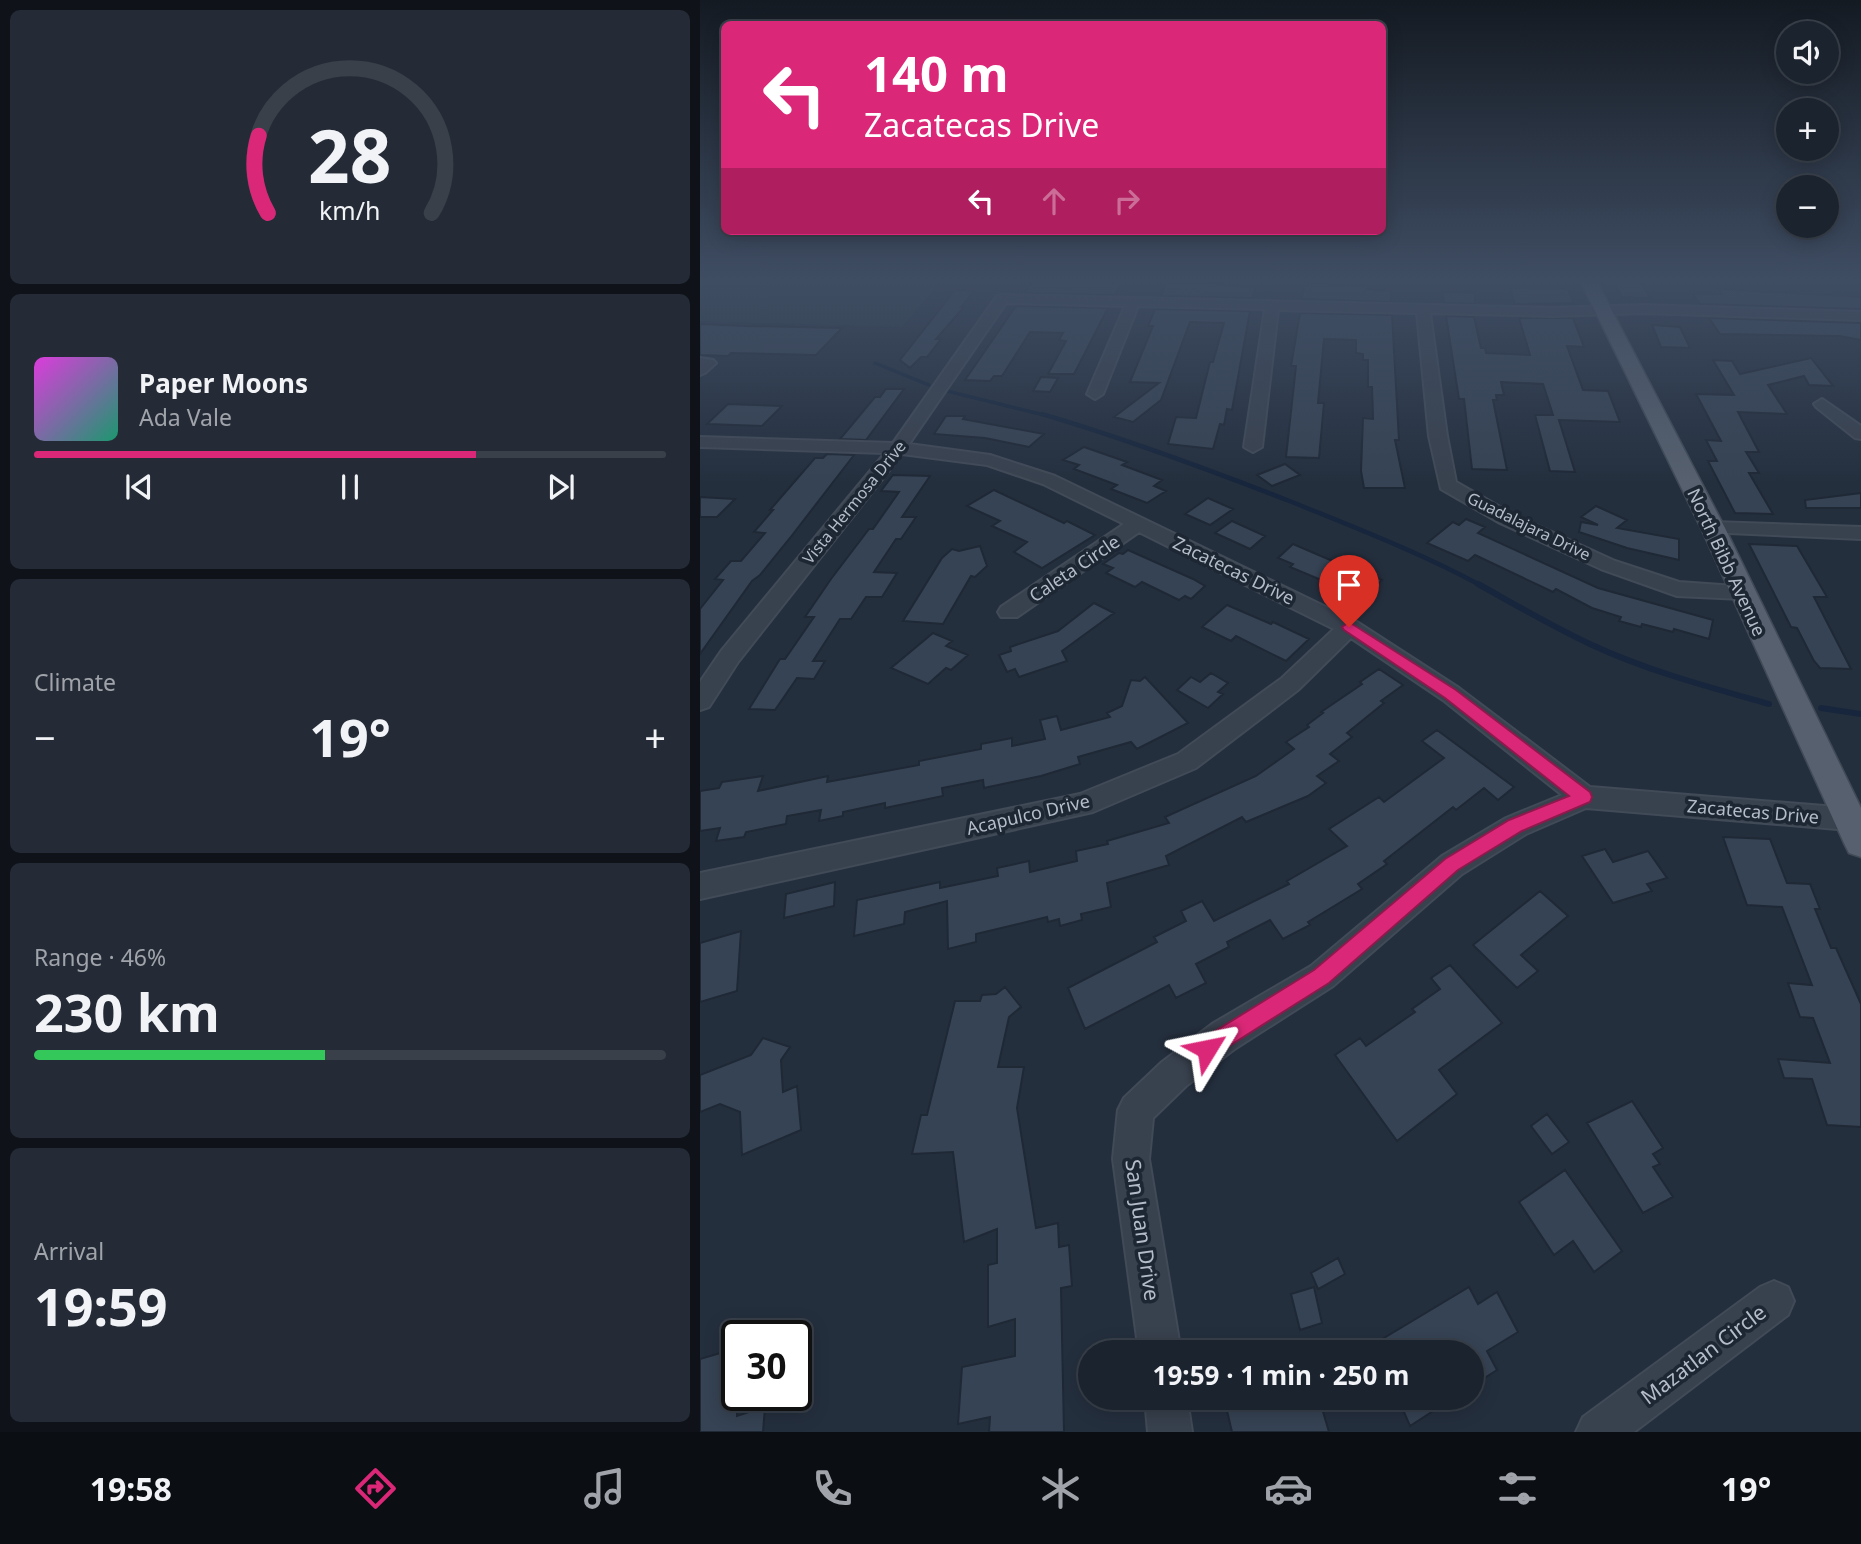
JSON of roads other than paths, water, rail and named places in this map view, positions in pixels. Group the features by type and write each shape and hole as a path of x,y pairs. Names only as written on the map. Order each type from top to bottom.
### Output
{"main road":[{"name":"North Bibb Avenue","path":"1623,349 1713,528 1861,843"}],"street":[{"name":"Vista Hermosa Drive","path":"700,701 730,656 898,448 964,349"},
{"path":"1095,394 1114,349"},
{"path":"1253,447 1266,349"},
{"name":"Guadalajara Drive","path":"1428,349 1447,485 1507,519 1608,565 1677,589 1742,592"},
{"path":"700,363 708,363 700,370"},
{"path":"1822,404 1861,434"},
{"name":"Zacatecas Drive","path":"700,442 898,448 990,460 1049,480 1349,627 1451,694 1584,797 1849,819"},
{"name":"Caleta Circle","path":"1009,612 1139,523"},
{"path":"1713,528 1861,533"},
{"name":"Acapulco Drive","path":"700,886 1084,803 1187,761 1290,684 1349,627"},
{"name":"San Juan Drive","path":"1158,1340 1132,1159 1136,1110 1174,1074 1224,1036 1322,976 1452,864 1516,826 1584,797"},
{"name":"Mazatlan Circle","path":"1598,1432 1774,1301"},
{"path":"1167,1410 1170,1432"}],"waterway":[{"path":"875,363 929,385"},
{"path":"947,391 1048,416"},
{"path":"1042,414 1168,455 1292,502 1412,552 1482,586"},
{"path":"1478,584 1563,631 1613,654 1679,678 1769,704"},
{"path":"1821,708 1861,714"}]}
